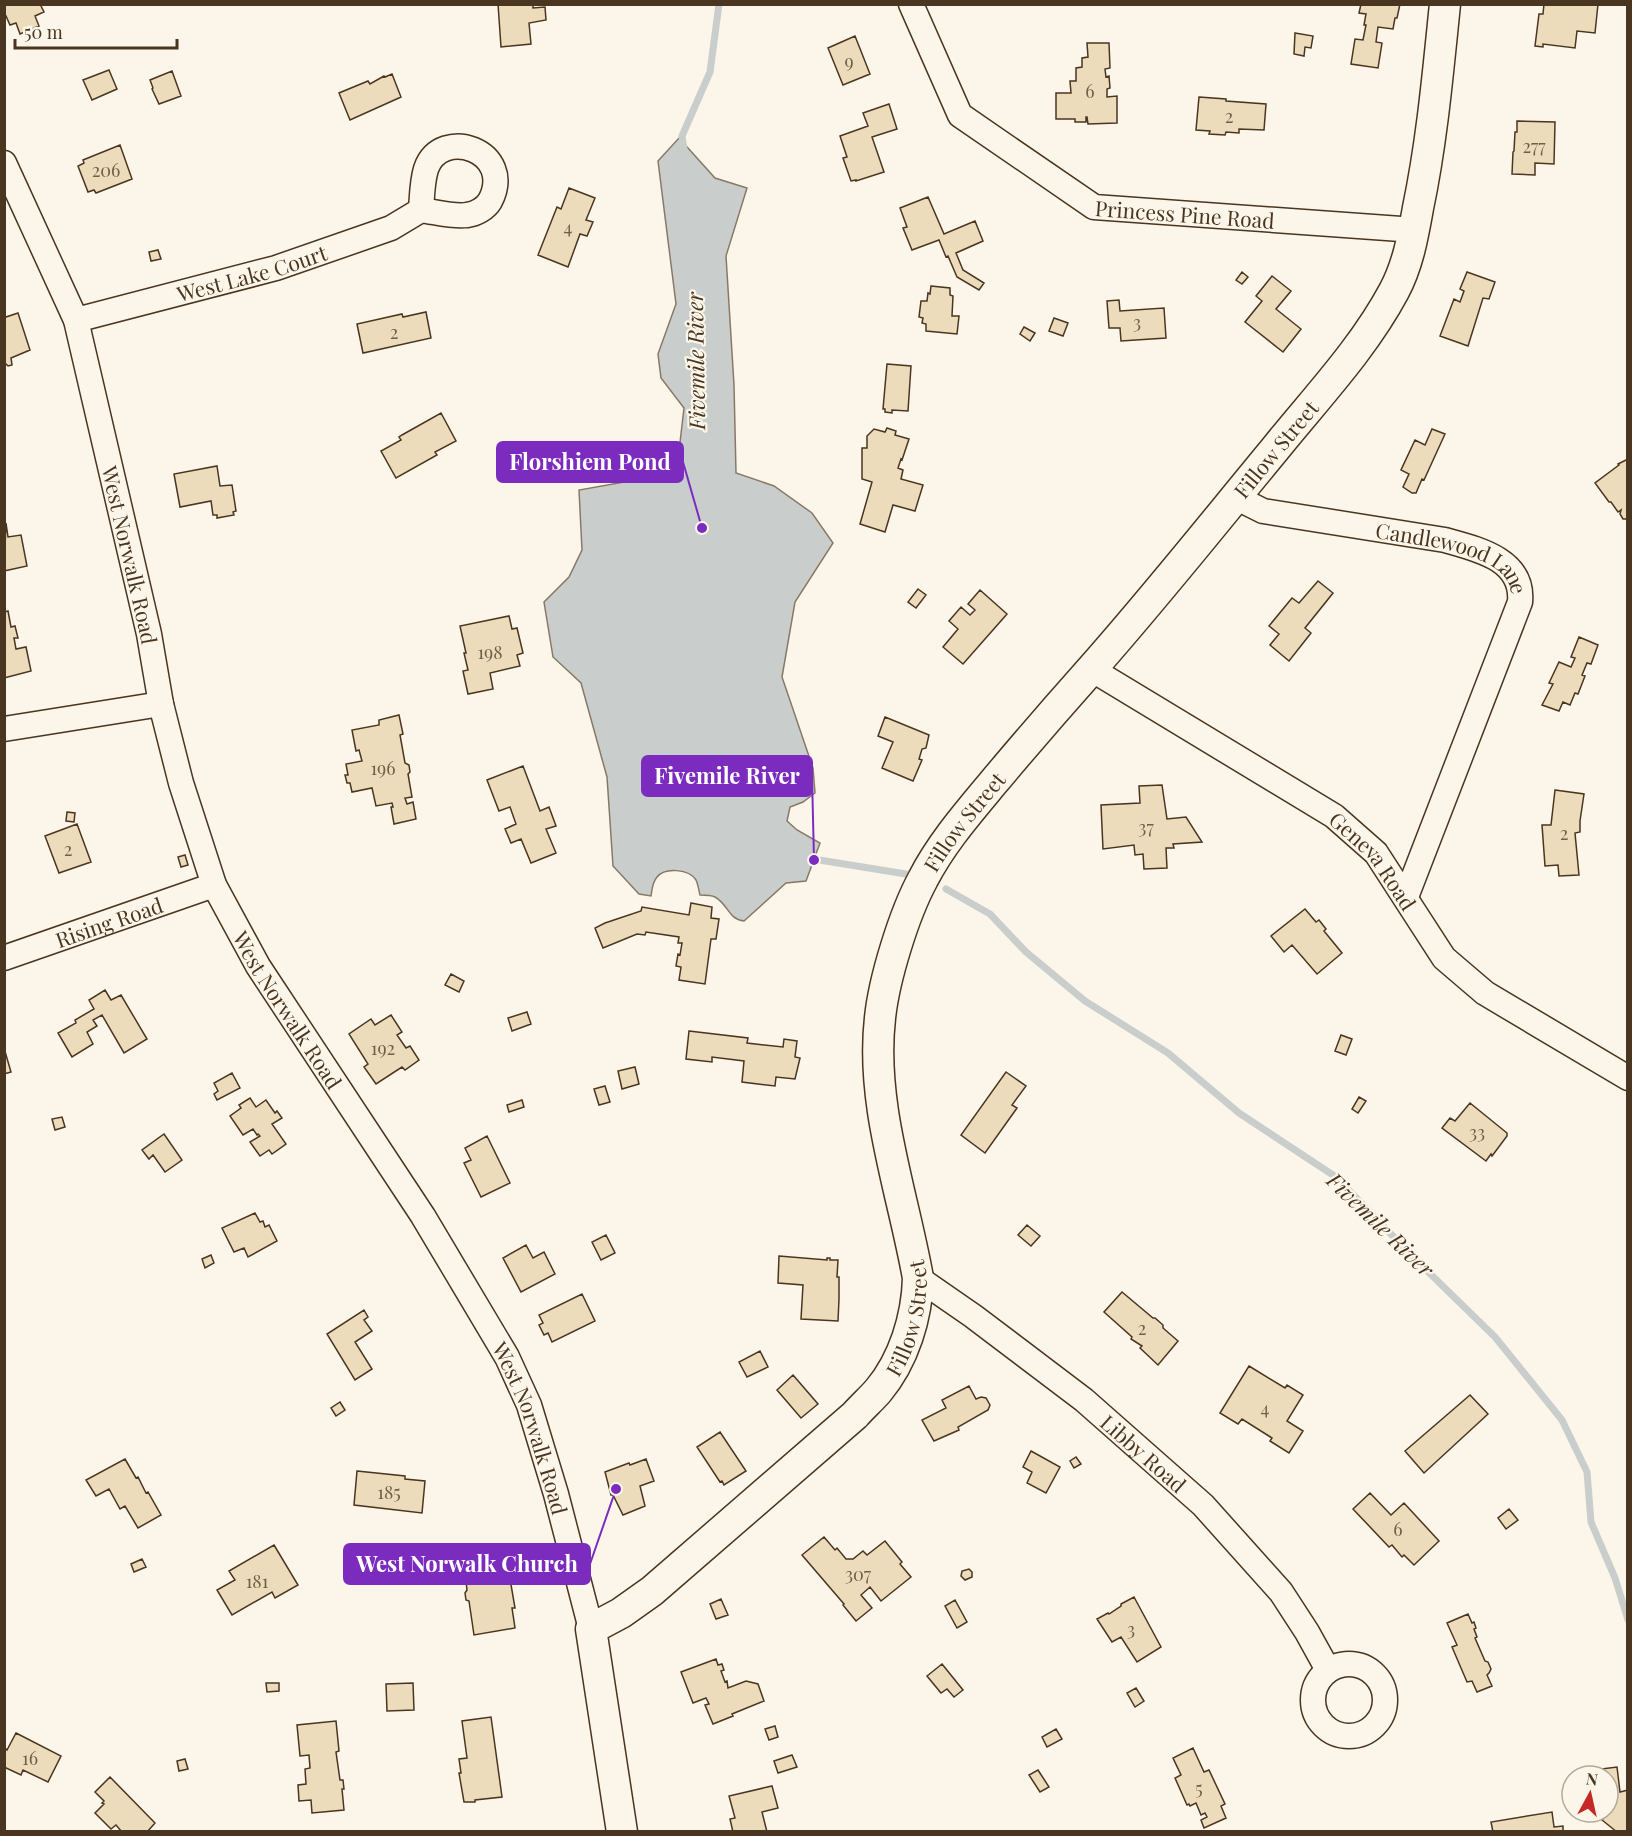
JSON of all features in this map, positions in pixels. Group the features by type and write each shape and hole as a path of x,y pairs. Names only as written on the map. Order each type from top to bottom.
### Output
{"main road":[{"name":"Fillow Street","path":"591,1629 621,1613 652,1591 855,1415 879,1390 895,1366 909,1333 918,1294 918,1278 884,1114 878,1045 880,1016 898,940 922,879 961,822 1235,497 1343,366 1378,318 1403,269 1415,230 1432,123 1445,4"},
{"name":"West Norwalk Road","path":"591,1629 622,1832"}],"street":[{"name":"Princess Pine Road","path":"911,4 960,115 1094,207 1415,230"},
{"name":"West Norwalk Road","path":"4,163 76,320 149,634 161,704 181,783 214,885 258,966 423,1216 507,1357 529,1405 556,1494 591,1629"},
{"name":"West Lake Court","path":"76,320 276,268 391,228 421,210"},
{"name":"Candlewood Lane","path":"1235,497 1263,511 1445,540 1474,548 1502,561 1518,582 1521,591 1520,602 1406,897"},
{"name":"Geneva Road","path":"1091,669 1334,816 1376,853 1444,958 1485,993 1628,1078"},
{"path":"4,729 161,704"},
{"name":"Rising Road","path":"4,958 214,885"},
{"name":"Libby Road","path":"918,1278 973,1316 1084,1400 1203,1505 1281,1592 1328,1670"}],"water":[{"path":"679,138 715,178 747,188 726,256 734,385 736,473 774,486 812,513 833,543 795,602 782,677 813,768 815,793 803,802 790,807 787,821 797,830 820,843 806,881 786,883 744,921 731,914 715,897 700,895 696,880 688,873 671,871 661,874 652,886 651,896 639,894 613,866 607,777 581,683 553,657 544,602 569,577 582,550 579,490 641,479 679,451 684,408 661,378 658,354 676,304 658,161"}],"building":[{"path":"4,4 40,4 44,12 35,16 39,26 20,34 16,23 10,25 6,16 4,17"},
{"path":"498,4 533,4 533,8 545,7 546,20 529,23 531,44 501,47"},
{"path":"1361,4 1400,4 1393,29 1378,27 1376,42 1382,43 1378,68 1351,64 1355,39 1363,40 1366,25 1364,25 1366,14 1359,13"},
{"path":"1544,4 1598,4 1595,33 1577,31 1575,48 1543,44 1543,47 1535,46 1539,14 1543,14"},
{"path":"1295,33 1313,36 1311,48 1305,47 1304,56 1294,54"},
{"path":"855,36 870,74 843,85 828,48"},
{"path":"1087,43 1109,43 1110,68 1105,69 1106,77 1109,76 1110,88 1107,89 1107,97 1117,96 1117,123 1088,124 1087,117 1086,122 1075,122 1075,119 1056,119 1056,93 1071,93 1070,81 1076,81 1076,68 1082,67 1082,58 1088,57"},
{"path":"109,70 117,89 92,100 83,80"},
{"path":"172,71 181,96 159,104 150,80"},
{"path":"392,74 401,97 350,120 339,93 368,81 370,84"},
{"path":"1199,97 1266,104 1264,130 1239,129 1239,133 1226,132 1225,135 1196,130"},
{"path":"889,104 897,129 872,137 884,172 851,181 843,158 847,157 840,136 868,126 863,113"},
{"path":"1517,121 1555,122 1554,164 1535,163 1535,175 1512,174"},
{"path":"120,145 132,179 96,193 94,190 88,192 78,166 84,163 83,160"},
{"path":"569,188 595,198 586,220 593,222 587,236 580,234 568,267 538,255 557,207 561,209"},
{"path":"928,197 944,234 975,221 983,241 956,253 963,270 984,283 979,290 957,277 939,240 912,250 903,228 907,227 900,208"},
{"path":"158,250 161,259 151,261 149,252"},
{"path":"1242,272 1248,277 1242,284 1236,280"},
{"path":"1467,272 1495,282 1489,299 1483,298 1468,346 1440,336 1454,299 1460,302 1464,291 1460,289"},
{"path":"1272,276 1291,291 1276,309 1301,329 1283,352 1245,322 1262,301 1256,296"},
{"path":"931,286 950,288 950,295 953,296 952,316 959,316 957,334 926,331 926,324 922,323 923,318 919,317 921,301 927,301"},
{"path":"1119,300 1120,311 1164,308 1166,338 1121,341 1120,328 1109,328 1107,301"},
{"path":"426,312 431,338 363,353 357,324 402,314 403,317"},
{"path":"18,313 30,350 11,358 12,365 8,366 4,362 4,314 6,317"},
{"path":"1054,318 1068,323 1063,336 1049,331"},
{"path":"1024,327 1035,333 1030,341 1020,334"},
{"path":"887,364 911,366 908,411 892,410 892,413 885,412 883,409"},
{"path":"441,413 456,441 435,452 437,455 396,478 381,451 401,440 399,437 402,435"},
{"path":"887,428 896,431 895,435 909,439 898,468 903,470 901,479 923,485 915,511 893,505 885,532 860,524 872,482 862,479 862,448 867,448 867,436 874,429 885,432"},
{"path":"1432,429 1445,434 1424,480 1422,479 1416,493 1412,493 1403,487 1409,474 1401,470 1415,440 1425,445"},
{"path":"1628,459 1628,519 1623,519 1620,514 1621,510 1618,512 1595,483 1618,464"},
{"path":"217,466 220,486 232,485 236,511 233,512 234,515 217,518 217,515 213,515 211,501 180,507 174,474"},
{"path":"6,523 8,537 21,535 27,566 4,571"},
{"path":"1318,581 1333,593 1305,628 1311,633 1289,661 1270,645 1279,634 1269,626 1292,598 1299,603"},
{"path":"918,589 926,595 916,608 908,602"},
{"path":"980,590 1007,614 963,664 943,647 958,629 949,621 961,607 970,615 975,610 968,604"},
{"path":"8,611 11,627 15,626 18,638 14,638 16,649 26,647 31,671 4,678 4,612"},
{"path":"509,616 512,629 517,628 523,653 517,655 520,666 490,673 493,689 468,694 463,671 468,670 464,653 466,653 460,626"},
{"path":"1579,637 1598,645 1591,664 1587,663 1582,675 1585,676 1578,694 1575,693 1570,705 1563,702 1559,711 1542,705 1553,684 1549,683 1559,662 1571,667 1575,658 1571,657"},
{"path":"399,715 403,734 400,735 405,763 409,765 408,774 412,797 405,798 407,804 413,802 416,819 394,824 392,803 376,806 372,788 352,792 345,775 348,775 346,764 362,761 359,750 356,751 352,730 379,725 379,720"},
{"path":"885,717 929,735 926,748 922,749 919,759 922,760 913,781 882,768 893,742 878,736"},
{"path":"523,766 540,811 549,807 556,826 546,829 556,853 531,863 521,839 511,843 505,829 516,824 510,807 499,811 487,780"},
{"path":"1162,785 1167,819 1186,817 1202,842 1173,844 1174,848 1166,848 1167,868 1144,869 1143,854 1135,855 1134,845 1103,849 1101,805 1140,803 1139,786"},
{"path":"1555,790 1584,794 1580,832 1575,833 1579,875 1559,876 1558,865 1545,866 1542,825 1551,825"},
{"path":"67,812 75,813 74,822 66,821"},
{"path":"77,824 91,862 59,873 45,836"},
{"path":"185,855 188,865 181,867 178,857"},
{"path":"691,903 712,907 711,918 719,919 716,939 711,939 705,984 679,980 681,967 676,966 682,943 678,943 679,937 646,932 645,935 637,934 603,948 595,928 641,911 642,907 689,915"},
{"path":"1305,909 1316,922 1319,920 1326,929 1324,931 1342,953 1317,974 1292,945 1284,952 1271,936"},
{"path":"451,974 464,981 459,992 445,985"},
{"path":"105,990 111,1000 121,995 147,1039 124,1053 102,1015 93,1020 97,1026 87,1032 93,1044 72,1057 58,1033 94,1009 89,1000"},
{"path":"527,1012 531,1024 512,1031 508,1018"},
{"path":"391,1015 402,1032 397,1035 406,1048 410,1046 419,1060 405,1070 402,1067 376,1084 364,1067 368,1064 349,1034 371,1019 375,1025"},
{"path":"689,1031 748,1038 747,1043 783,1047 784,1039 797,1041 795,1057 800,1058 795,1079 776,1077 775,1086 742,1082 744,1061 712,1057 712,1062 686,1059"},
{"path":"1341,1035 1352,1039 1346,1055 1335,1051"},
{"path":"4,1048 11,1072 4,1074"},
{"path":"635,1067 639,1084 622,1089 618,1071"},
{"path":"1006,1072 1026,1086 1012,1105 1017,1108 985,1153 961,1135"},
{"path":"232,1073 240,1088 217,1100 214,1094 218,1091 214,1083"},
{"path":"605,1086 610,1102 599,1105 594,1089"},
{"path":"1359,1097 1366,1101 1358,1113 1352,1109"},
{"path":"250,1098 256,1107 266,1100 275,1113 277,1111 282,1118 272,1124 286,1144 272,1154 269,1150 260,1156 250,1142 260,1136 253,1129 243,1135 230,1116 241,1108 239,1105"},
{"path":"522,1100 524,1107 509,1112 507,1105"},
{"path":"1470,1103 1507,1133 1492,1156 1491,1154 1486,1161 1442,1128 1450,1118 1455,1121"},
{"path":"62,1117 65,1127 55,1130 52,1119"},
{"path":"164,1134 182,1160 165,1172 153,1155 149,1159 142,1150"},
{"path":"487,1136 510,1183 481,1197 464,1163 471,1160 465,1148"},
{"path":"255,1213 260,1222 263,1221 265,1227 269,1225 277,1241 248,1257 244,1248 234,1252 222,1228"},
{"path":"1027,1225 1040,1236 1031,1246 1018,1235"},
{"path":"606,1235 615,1253 601,1260 592,1242"},
{"path":"526,1245 533,1258 544,1252 555,1274 521,1292 503,1258"},
{"path":"211,1255 214,1263 205,1268 202,1259"},
{"path":"779,1256 838,1260 838,1321 801,1319 803,1285 778,1283"},
{"path":"1122,1292 1163,1325 1163,1328 1178,1341 1158,1365 1140,1348 1142,1346 1131,1339 1132,1337 1104,1312"},
{"path":"582,1294 595,1321 552,1342 548,1333 544,1335 539,1325 543,1323 539,1315"},
{"path":"364,1310 368,1317 364,1320 372,1331 355,1342 372,1369 355,1380 327,1334"},
{"path":"760,1351 768,1367 747,1377 739,1362"},
{"path":"1249,1366 1285,1388 1287,1385 1303,1395 1287,1421 1303,1431 1289,1453 1270,1441 1272,1438 1242,1419 1238,1424 1220,1413"},
{"path":"793,1375 818,1404 801,1418 777,1390"},
{"path":"969,1386 976,1399 986,1398 990,1405 988,1410 958,1427 959,1430 934,1441 922,1420 946,1408 942,1400"},
{"path":"1470,1395 1488,1414 1424,1473 1405,1451"},
{"path":"340,1402 345,1410 336,1416 331,1408"},
{"path":"720,1432 746,1471 724,1485 697,1447"},
{"path":"1031,1451 1060,1467 1046,1493 1027,1483 1032,1472 1023,1467"},
{"path":"1076,1457 1081,1464 1074,1468 1070,1461"},
{"path":"125,1459 161,1515 138,1528 125,1506 120,1509 109,1489 96,1496 86,1480"},
{"path":"646,1459 654,1481 640,1486 645,1506 623,1515 611,1495 605,1472"},
{"path":"357,1471 405,1476 405,1479 425,1481 422,1513 354,1505"},
{"path":"1370,1493 1391,1515 1404,1503 1439,1541 1414,1565 1404,1555 1402,1557 1392,1545 1389,1547 1353,1509"},
{"path":"1509,1509 1518,1520 1506,1529 1498,1518"},
{"path":"824,1537 846,1559 853,1559 863,1551 867,1555 885,1541 911,1577 881,1601 870,1587 861,1595 872,1608 856,1621 802,1555"},
{"path":"274,1545 298,1585 275,1598 272,1592 232,1615 217,1590 235,1580 229,1571"},
{"path":"142,1559 146,1567 134,1572 131,1564"},
{"path":"508,1567 515,1608 512,1608 515,1628 474,1635 469,1601 466,1600 465,1573"},
{"path":"969,1569 972,1577 965,1580 961,1576 962,1571"},
{"path":"1134,1597 1161,1647 1137,1662 1121,1637 1112,1642 1097,1619 1109,1614"},
{"path":"721,1599 728,1615 716,1619 710,1604"},
{"path":"955,1600 967,1622 957,1628 945,1606"},
{"path":"1468,1614 1476,1628 1474,1629 1477,1637 1475,1638 1491,1669 1487,1675 1492,1686 1477,1692 1472,1681 1467,1682 1452,1647 1457,1645 1447,1623"},
{"path":"716,1659 718,1665 722,1664 724,1670 721,1671 728,1688 746,1681 758,1684 764,1701 713,1724 705,1705 709,1704 706,1698 693,1703 681,1672"},
{"path":"942,1664 963,1690 954,1697 947,1689 941,1693 927,1676"},
{"path":"266,1683 279,1683 279,1691 267,1692"},
{"path":"413,1683 414,1710 387,1711 386,1684"},
{"path":"1136,1688 1144,1701 1135,1707 1127,1693"},
{"path":"491,1717 502,1797 464,1802 459,1773 461,1773 459,1759 467,1758 462,1721"},
{"path":"336,1721 339,1751 336,1752 340,1780 343,1780 344,1810 312,1813 311,1800 299,1801 298,1785 306,1784 305,1769 310,1768 309,1755 300,1756 297,1725"},
{"path":"775,1726 778,1737 769,1740 765,1729"},
{"path":"1056,1729 1062,1739 1047,1747 1042,1737"},
{"path":"16,1733 61,1756 48,1782 23,1770 21,1775 4,1767 4,1751 7,1750"},
{"path":"1193,1748 1204,1772 1209,1770 1225,1804 1221,1806 1226,1818 1204,1828 1201,1820 1207,1817 1205,1813 1201,1815 1196,1803 1187,1805 1175,1778 1181,1775 1173,1758"},
{"path":"792,1755 797,1767 778,1773 774,1761"},
{"path":"185,1759 188,1769 179,1771 177,1761"},
{"path":"1038,1770 1049,1787 1040,1792 1029,1775"},
{"path":"110,1777 155,1823 147,1832 122,1832 116,1825 111,1829 95,1813 104,1801 95,1792"},
{"path":"772,1786 778,1808 762,1812 767,1832 733,1832 730,1819 735,1818 729,1796"},
{"path":"1628,1790 1628,1832 1617,1832 1607,1824 1620,1824 1620,1792"},
{"path":"1552,1812 1554,1827 1563,1826 1563,1832 1493,1832 1491,1822"}],"waterway":[{"name":"Fivemile River","path":"684,149 682,136 710,72 719,4"},
{"name":"Fivemile River","path":"807,858 912,875"},
{"name":"Fivemile River","path":"946,889 990,914 1026,952 1085,1001 1168,1053 1239,1113 1336,1177 1495,1337 1562,1420 1587,1472 1591,1522 1615,1578 1628,1620"}],"place":[{"name":"Florshiem Pond","path":"702,528"},
{"name":"Fivemile River","path":"814,860"},
{"name":"West Norwalk Church","path":"616,1489"}]}
